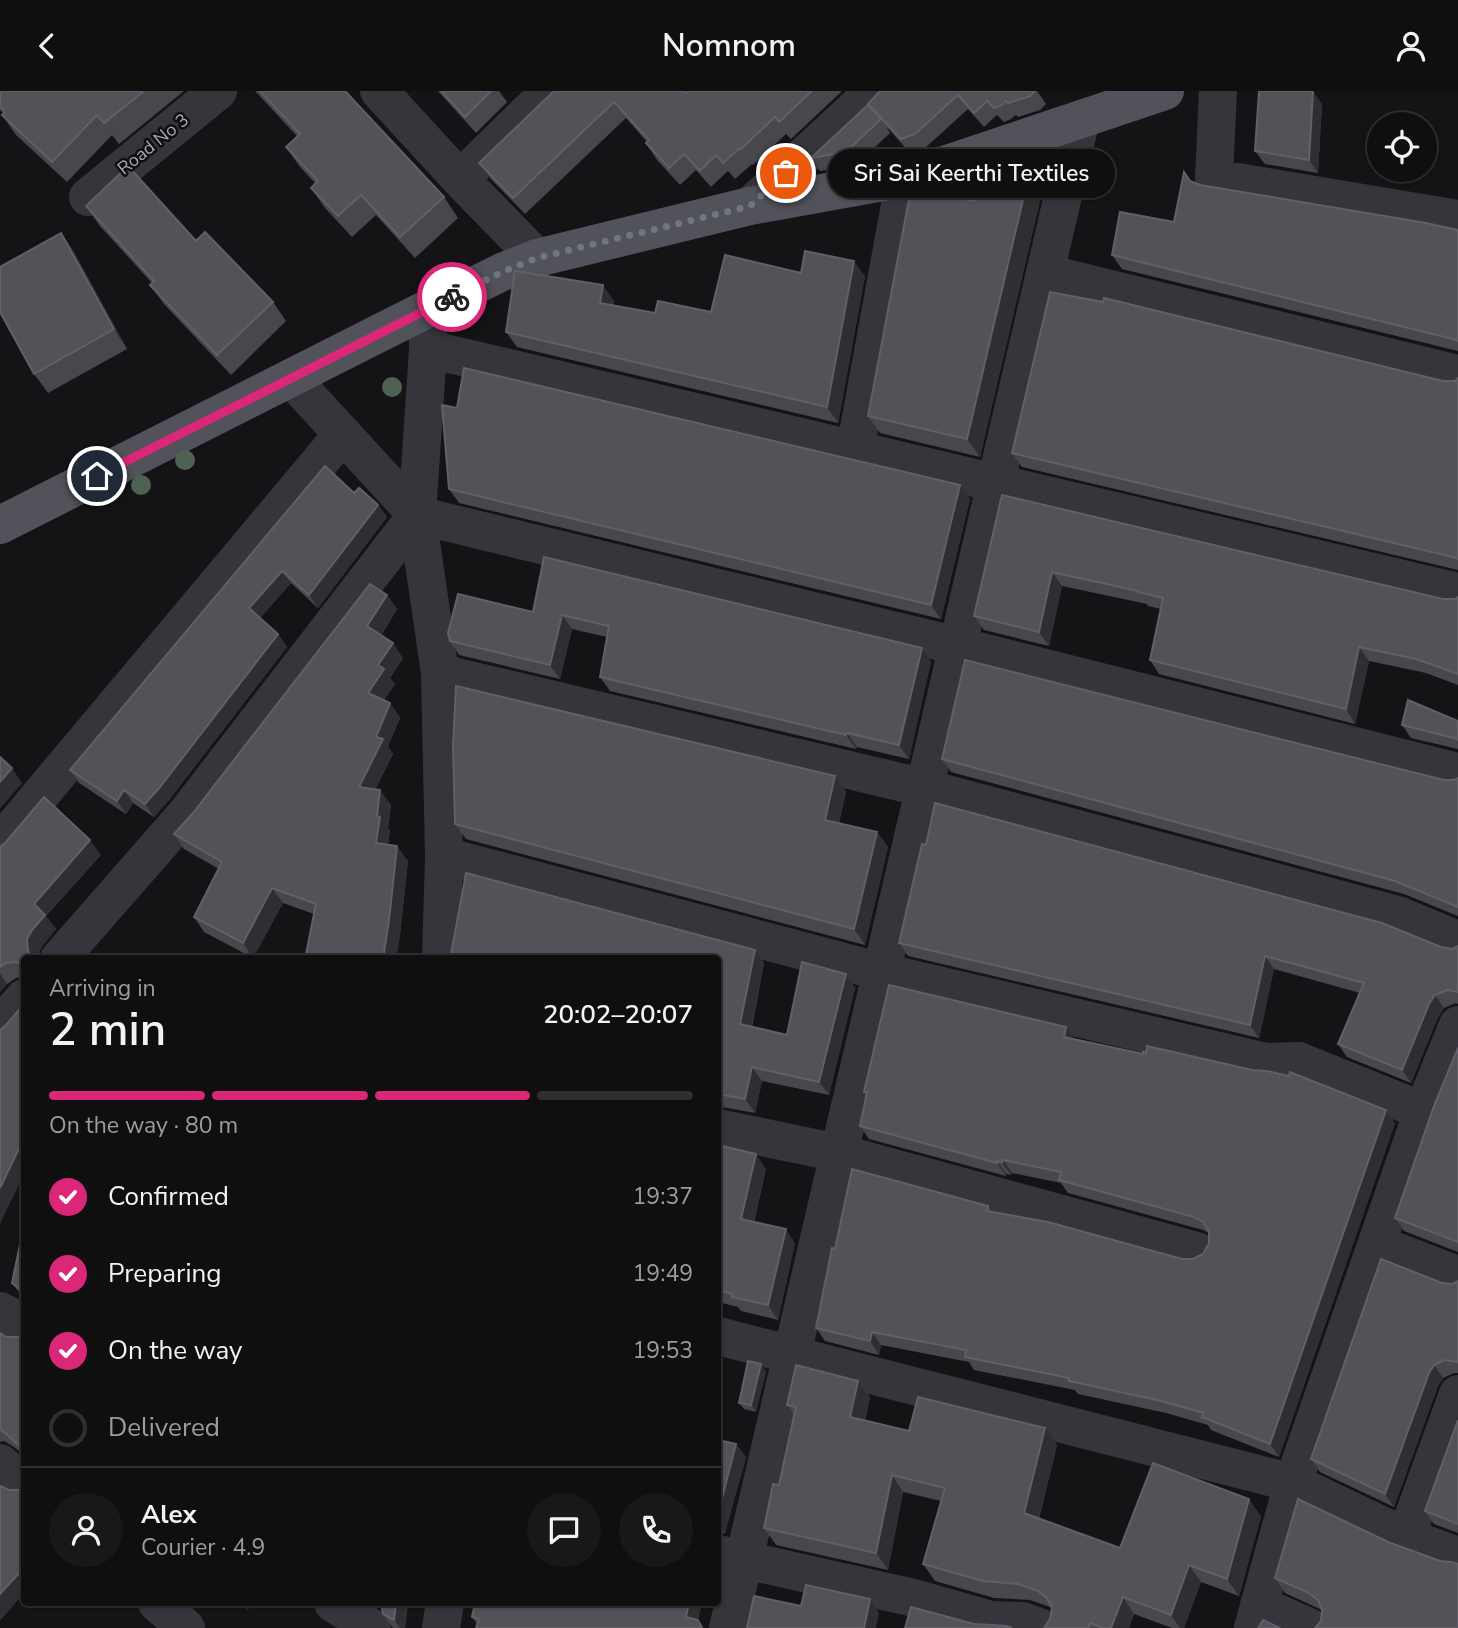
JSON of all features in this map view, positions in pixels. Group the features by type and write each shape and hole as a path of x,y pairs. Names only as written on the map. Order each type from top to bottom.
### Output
{"main road":[{"path":"0,525 429,308 537,258 750,206 905,178 1165,91"}],"street":[{"name":"Road No 3","path":"88,197 218,91"},
{"path":"379,91 537,258"},
{"path":"460,179 550,91"},
{"path":"750,206 874,91"},
{"path":"1218,91 1214,178 1458,219"},
{"path":"728,1628 731,1557 792,1356 1081,119"},
{"path":"855,450 905,178"},
{"path":"1045,272 1458,374"},
{"path":"429,308 417,515 440,673 443,856 441,955"},
{"path":"428,349 1458,592"},
{"path":"291,378 417,515 958,646 1458,772"},
{"path":"0,843 343,434"},
{"path":"63,955 186,814 417,515"},
{"path":"440,673 925,788 1398,915 1458,940"},
{"path":"443,856 882,972 1266,1062 1299,1061 1423,1111"},
{"path":"0,1026 21,1002"},
{"path":"1311,1628 1256,1616 1293,1483 1423,1111 1458,1025"},
{"path":"721,1129 839,1153 1198,1251"},
{"path":"1377,1244 1458,1275"},
{"path":"721,1337 1293,1483 1406,1537 1458,1556"},
{"path":"1406,1537 1458,1394"},
{"path":"0,1462 21,1481"},
{"path":"731,1557 914,1598 991,1620 1023,1621 1041,1628"},
{"path":"160,1606 186,1628"},
{"path":"338,1606 372,1628"},
{"path":"441,1628 445,1606"}],"building":[{"path":"0,91 144,91 104,123 97,115 52,162 2,115 5,112 0,106"},
{"path":"260,91 345,91 444,197 400,237 361,195 338,216 311,188 318,181 286,147 300,134"},
{"path":"441,91 491,91 465,117"},
{"path":"554,91 812,91 779,122 775,117 723,163 716,155 700,171 684,154 669,168 646,143 649,140 614,102 513,198 479,163"},
{"path":"880,91 1035,91 1030,96 1008,103 1006,101 994,108 987,101 974,113 958,95 915,134 901,139 868,104"},
{"path":"1259,91 1313,91 1309,160 1255,151"},
{"path":"868,105 881,119 846,152 811,158"},
{"path":"128,166 196,241 205,232 273,302 217,355 150,285 154,281 86,206"},
{"path":"981,166 1029,174 967,439 868,416 911,189 975,201"},
{"path":"1184,172 1190,181 1200,185 1458,230 1458,341 1112,255 1120,212 1174,222"},
{"path":"61,233 114,329 34,374 0,312 0,267"},
{"path":"805,251 854,261 827,407 506,332 515,271 603,285 600,303 655,313 658,301 711,312 725,255 801,273"},
{"path":"1050,292 1103,302 1104,298 1443,381 1455,381 1458,378 1458,559 1012,453"},
{"path":"464,368 960,485 931,605 449,489 442,405 457,408"},
{"path":"325,466 354,493 359,488 378,505 309,595 282,571 249,608 278,634 160,787 145,804 124,790 117,801 70,770"},
{"path":"1002,495 1443,599 1458,597 1458,674 1416,659 1359,647 1346,709 1150,660 1163,598 1052,572 1039,632 974,616"},
{"path":"544,557 922,648 899,745 600,677 609,626 562,615 550,665 450,641 448,633 458,594 533,612"},
{"path":"370,584 387,595 367,626 393,643 378,665 384,669 368,693 390,703 376,737 383,739 359,787 380,790 376,843 397,846 384,955 306,955 316,904 272,888 243,943 194,917 222,862 174,834"},
{"path":"965,660 1444,780 1458,778 1458,907 1395,881 942,759"},
{"path":"456,686 835,776 825,820 877,832 854,929 455,824 453,746"},
{"path":"1408,700 1458,721 1458,740 1402,725"},
{"path":"0,757 12,768 0,782"},
{"path":"44,797 90,840 34,904 45,915 27,939 30,955 21,955 21,964 6,963 0,967 0,847"},
{"path":"935,803 1382,923 1441,947 1452,949 1458,946 1458,992 1447,990 1435,995 1402,1070 1338,1044 1364,983 1265,956 1250,1025 899,943 922,844 926,845"},
{"path":"466,873 755,950 740,1024 787,1035 802,962 846,974 819,1082 752,1067 745,1099 721,1095 721,955 451,954"},
{"path":"889,985 1066,1027 1064,1037 1143,1054 1146,1053 1147,1046 1252,1070 1289,1076 1290,1072 1386,1110 1270,1444 1202,1417 1204,1413 1069,1381 1069,1378 965,1357 966,1350 872,1332 870,1341 816,1328 852,1169 988,1206 987,1211 1048,1222 1182,1259 1193,1259 1203,1254 1209,1243 1209,1232 1203,1222 1194,1217 1059,1180 1061,1172 1003,1160 997,1163 860,1126 867,1092 864,1092"},
{"path":"21,1008 21,1144 0,1188 0,1030"},
{"path":"1458,1048 1458,1242 1395,1218 1434,1106"},
{"path":"721,1146 756,1154 741,1219 786,1229 768,1305 732,1297 732,1294 721,1291"},
{"path":"21,1240 21,1290 12,1283"},
{"path":"1381,1259 1442,1283 1452,1284 1458,1281 1458,1362 1444,1360 1434,1365 1429,1373 1385,1494 1311,1459"},
{"path":"0,1333 6,1337 21,1339 21,1447 0,1430"},
{"path":"748,1361 761,1364 751,1405 739,1403"},
{"path":"796,1365 858,1381 850,1417 909,1431 918,1397 1045,1428 1024,1513 1120,1548 1153,1463 1249,1499 1227,1579 1189,1565 1171,1615 1123,1597 1111,1628 1090,1623 1089,1628 1044,1628 1050,1619 1052,1608 1047,1598 1038,1591 1018,1584 983,1581 923,1564 945,1488 892,1475 876,1553 764,1528 773,1484 779,1485 796,1407 787,1405"},
{"path":"1458,1420 1458,1524 1425,1511"},
{"path":"721,1441 736,1444 721,1502"},
{"path":"0,1486 9,1490 21,1489 21,1575 19,1573 0,1594"},
{"path":"1298,1499 1388,1542 1440,1561 1458,1564 1458,1628 1315,1628 1321,1621 1322,1610 1318,1600 1309,1593 1275,1578"},
{"path":"806,1585 870,1599 864,1628 747,1628 754,1596 801,1606"},
{"path":"382,1606 396,1606 394,1620 383,1614"},
{"path":"474,1606 688,1606 686,1617 698,1620 702,1628 476,1628 479,1619 472,1617"},
{"path":"911,1607 974,1624 1012,1628 905,1628"},
{"path":"1263,1620 1280,1628 1258,1628"}],"way so far":[{"path":"452,297 537,258 750,206 786,173"}],"place":[{"name":"Sri Sai Keerthi Textiles","path":"786,173"}],"route":[{"path":"97,476 452,297"}]}
